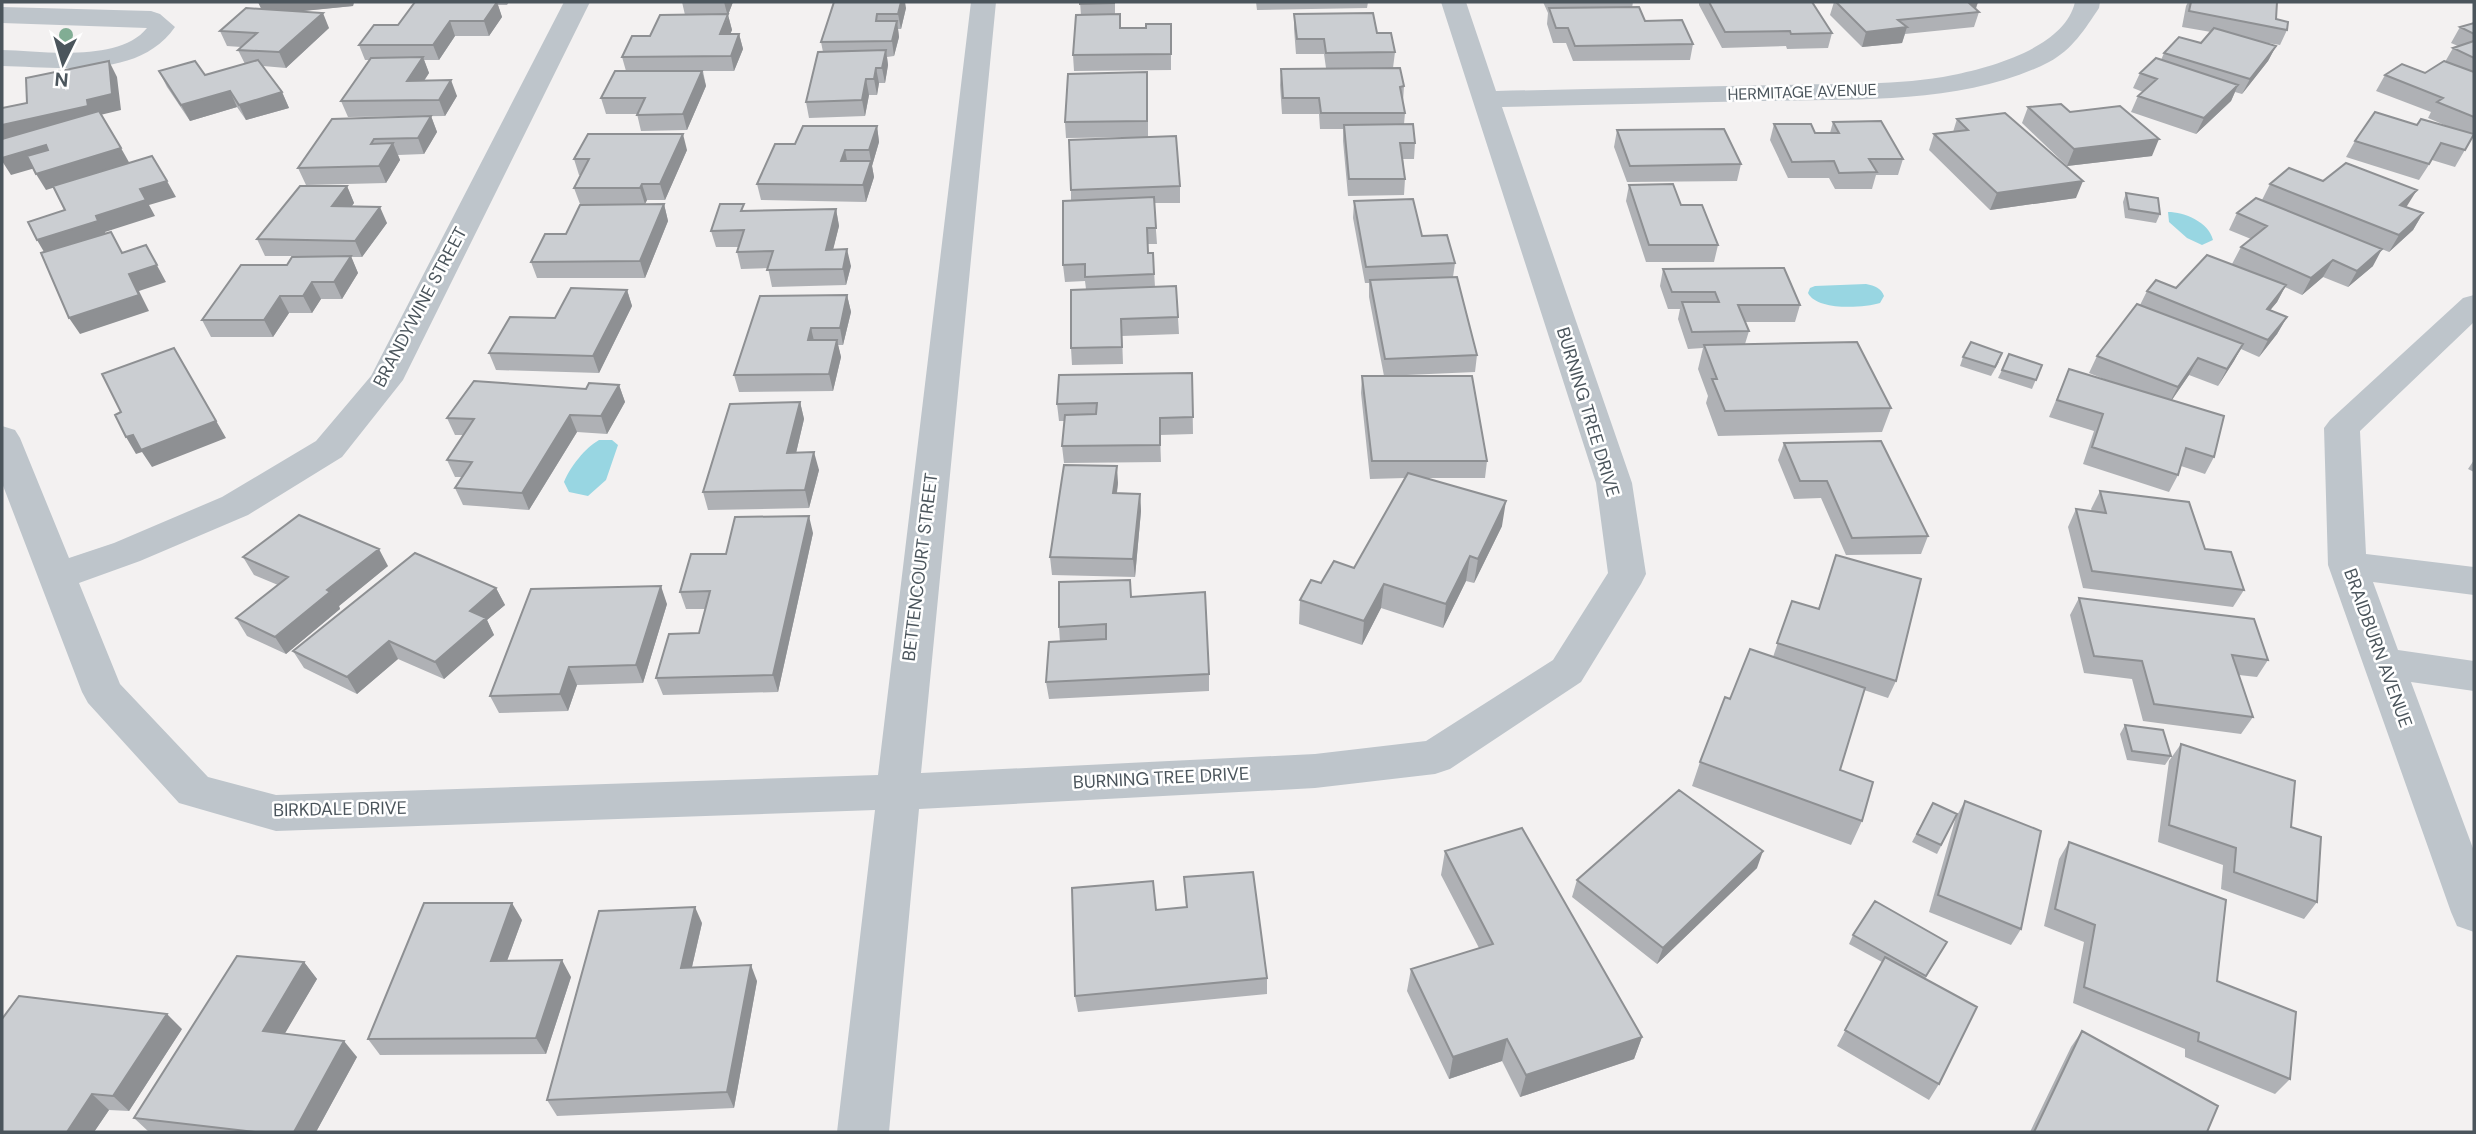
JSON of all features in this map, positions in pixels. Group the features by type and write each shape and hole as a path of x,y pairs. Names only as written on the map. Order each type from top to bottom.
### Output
{"street":[{"path":"2,10 14,2"},
{"name":"BRANDYWINE STREET","path":"59,576 127,552 235,506 329,449 386,380 577,2"},
{"name":"BETTENCOURT STREET","path":"863,1132 895,847 897,792 911,640 983,2"},
{"name":"BURNING TREE DRIVE","path":"897,792 1315,771 1434,757 1567,671 1626,574 1614,483 1453,2"},
{"name":"HERMITAGE AVENUE","path":"1485,99 1867,91 1951,84 1999,72 2041,56 2067,36 2086,8 2087,2"},
{"path":"2,15 151,19 162,27 157,37 144,47 121,55 95,58 2,58"},
{"name":"BRAIDBURN AVENUE","path":"2474,305 2342,428 2347,565 2474,912"},
{"name":"BIRKDALE DRIVE","path":"2,438 103,692 194,791 276,813 897,792"},
{"path":"2347,565 2474,581"},
{"path":"2383,663 2474,676"}],"water":[{"path":"2168,212 2195,219 2207,228 2213,240 2202,245 2187,238 2169,222"},
{"path":"1866,284 1881,291 1884,296 1880,303 1841,307 1821,303 1808,293 1810,288 1815,286"},
{"path":"599,440 612,440 618,445 606,480 588,496 569,492 564,482 570,470 583,453"}],"building":[{"path":"415,2 497,2 484,21 450,21 433,45 359,45 374,25 398,25"},
{"path":"834,2 901,2 898,14 877,14 876,21 897,21 892,41 821,42"},
{"path":"1114,2 1114,3 1080,4"},
{"path":"1709,2 1812,2 1832,33 1725,32"},
{"path":"1836,2 1968,2 1979,12 1898,20 1907,27 1866,32"},
{"path":"2191,2 2277,2 2276,19 2288,22 2287,30 2189,11"},
{"path":"1639,7 1645,21 1682,20 1693,44 1575,46 1568,28 1556,28 1549,8"},
{"path":"246,8 323,13 279,52 238,50 257,33 220,31"},
{"path":"1373,13 1377,33 1391,33 1395,52 1326,53 1324,39 1297,39 1294,14"},
{"path":"728,14 720,34 739,34 731,56 622,57 632,36 650,36 660,15"},
{"path":"1120,14 1120,28 1171,24 1171,54 1073,55 1076,15"},
{"path":"2474,23 2474,34 2460,27"},
{"path":"2214,28 2276,46 2250,79 2164,53 2179,37 2201,43"},
{"path":"2474,41 2474,58 2453,48"},
{"path":"886,50 882,68 876,68 874,79 866,79 862,100 806,102 818,52"},
{"path":"423,57 407,81 451,80 439,100 341,101 371,58"},
{"path":"2156,58 2238,85 2204,118 2138,96 2157,79 2140,73"},
{"path":"258,60 282,92 239,105 230,91 181,105 159,71 195,61 205,75"},
{"path":"109,61 112,94 87,100 88,106 2,125 2,108 27,103 26,78"},
{"path":"2444,61 2474,72 2474,117 2437,102 2443,98 2385,75 2402,64 2425,73"},
{"path":"1400,68 1405,113 1321,113 1319,98 1283,98 1281,69"},
{"path":"615,71 702,71 683,114 637,115 645,98 601,98"},
{"path":"1147,72 1147,121 1065,122 1068,74"},
{"path":"2061,104 2070,112 2120,106 2159,139 2074,149 2028,107"},
{"path":"99,111 121,148 36,174 27,156 48,150 46,145 2,158 2,139"},
{"path":"2375,112 2417,125 2421,119 2474,134 2465,150 2441,143 2429,164 2355,141"},
{"path":"2005,113 2083,181 1997,193 1934,134 1968,130 1957,119"},
{"path":"431,116 418,138 374,139 371,144 393,143 379,166 298,168 332,119"},
{"path":"1881,121 1903,159 1869,159 1877,172 1839,173 1834,161 1792,162 1774,124 1811,124 1815,133 1839,133 1833,122"},
{"path":"1413,124 1415,143 1400,143 1405,179 1349,179 1344,125"},
{"path":"803,126 877,126 869,150 845,150 841,161 871,161 863,185 757,184 775,144 795,144"},
{"path":"1724,129 1741,164 1630,166 1617,130"},
{"path":"588,134 683,134 660,184 642,184 640,188 574,188 589,159 574,159"},
{"path":"1176,136 1180,186 1071,190 1069,140"},
{"path":"152,156 167,181 140,189 146,200 96,216 98,221 37,240 28,222 65,210 53,186"},
{"path":"2346,163 2417,190 2400,205 2423,213 2399,235 2270,184 2289,168 2323,181"},
{"path":"1673,184 1681,205 1702,205 1718,245 1649,245 1629,185"},
{"path":"300,186 347,186 332,206 380,207 355,241 257,239"},
{"path":"2126,193 2158,198 2160,214 2129,209"},
{"path":"1154,197 1156,228 1147,228 1148,253 1153,253 1154,274 1085,277 1085,264 1063,265 1063,201"},
{"path":"2256,198 2382,249 2357,271 2333,260 2311,278 2241,247 2267,226 2237,213"},
{"path":"1413,199 1422,236 1447,235 1455,263 1366,267 1354,201"},
{"path":"664,204 640,261 531,262 545,234 566,234 580,205"},
{"path":"720,204 744,204 741,211 836,209 826,250 847,249 843,269 767,270 773,251 737,252 744,230 711,231"},
{"path":"111,232 122,253 146,245 157,265 129,274 139,295 69,318 41,253"},
{"path":"2207,255 2286,285 2267,309 2287,317 2268,340 2147,291 2156,280 2176,288"},
{"path":"351,256 334,282 312,282 303,296 280,296 264,320 202,320 241,265 287,265 292,257"},
{"path":"1784,268 1800,305 1738,305 1749,331 1692,332 1682,302 1719,302 1715,292 1672,292 1663,269"},
{"path":"1457,277 1477,355 1385,359 1370,280"},
{"path":"1176,286 1178,317 1121,319 1122,347 1071,348 1071,290"},
{"path":"571,288 627,290 593,356 489,353 510,317 555,318"},
{"path":"847,295 840,328 811,328 808,340 837,340 829,374 734,375 760,296"},
{"path":"2137,304 2243,344 2227,369 2198,358 2178,387 2097,356"},
{"path":"1857,342 1891,408 1725,411 1712,379 1717,379 1704,345"},
{"path":"1971,342 2002,353 1995,367 1963,357"},
{"path":"174,348 216,421 141,450 133,435 126,437 115,415 121,412 102,374"},
{"path":"2009,354 2042,365 2036,380 2002,370"},
{"path":"2069,369 2224,416 2214,457 2186,448 2178,475 2092,447 2103,414 2057,400"},
{"path":"1192,373 1193,417 1160,418 1160,445 1062,446 1065,415 1096,414 1097,403 1057,404 1059,375"},
{"path":"1362,376 1472,376 1487,461 1372,461"},
{"path":"474,381 586,389 589,383 619,385 601,416 570,415 522,493 455,488 472,462 447,460 474,419 447,418"},
{"path":"800,402 787,453 814,452 805,490 703,492 730,404"},
{"path":"1881,441 1928,536 1852,538 1827,481 1800,481 1784,443"},
{"path":"1064,465 1117,466 1113,493 1140,494 1133,559 1050,557"},
{"path":"1408,473 1506,501 1478,559 1470,556 1446,604 1384,584 1364,621 1300,600 1311,580 1321,583 1334,561 1354,568"},
{"path":"2100,491 2189,502 2205,549 2231,552 2244,590 2092,571 2076,509 2106,513"},
{"path":"299,515 379,549 327,590 330,592 275,637 236,618 288,577 243,557"},
{"path":"809,516 773,675 656,678 669,634 699,633 710,591 680,592 691,554 726,554 735,517"},
{"path":"415,553 496,588 470,611 486,618 435,662 389,641 347,677 293,651"},
{"path":"1836,555 1921,579 1896,681 1777,643 1792,601 1819,609"},
{"path":"1130,580 1131,597 1205,592 1209,674 1046,682 1049,642 1106,639 1106,624 1059,627 1059,582"},
{"path":"661,586 636,665 569,667 560,694 490,696 531,589"},
{"path":"2079,598 2254,619 2268,660 2232,655 2253,717 2154,704 2142,661 2094,656"},
{"path":"1750,649 1865,688 1840,770 1873,782 1862,821 1700,762 1725,697 1730,699"},
{"path":"2125,725 2163,730 2171,756 2132,751"},
{"path":"2181,744 2295,781 2291,827 2321,837 2317,902 2234,872 2236,848 2169,825"},
{"path":"1679,790 1763,851 1663,948 1577,880"},
{"path":"1965,801 2041,831 2021,929 1938,895"},
{"path":"1933,803 1957,814 1941,845 1917,834"},
{"path":"1522,828 1642,1037 1526,1075 1507,1039 1453,1057 1411,969 1493,944 1445,851"},
{"path":"2069,842 2226,900 2217,981 2296,1012 2290,1079 2198,1041 2199,1033 2084,987 2095,925 2055,909"},
{"path":"1253,872 1267,978 1075,996 1072,888 1153,881 1156,910 1187,907 1184,877"},
{"path":"1875,901 1947,942 1926,976 1853,935"},
{"path":"424,903 512,903 491,961 562,960 536,1038 368,1039"},
{"path":"695,907 681,968 751,965 727,1092 547,1100 599,911"},
{"path":"237,956 304,962 263,1031 344,1041 294,1132 255,1132 134,1118"},
{"path":"1885,957 1977,1007 1939,1084 1845,1030"},
{"path":"19,996 167,1014 113,1096 92,1094 67,1132 2,1132 2,1019"},
{"path":"2082,1031 2218,1106 2207,1132 2034,1132"}]}
